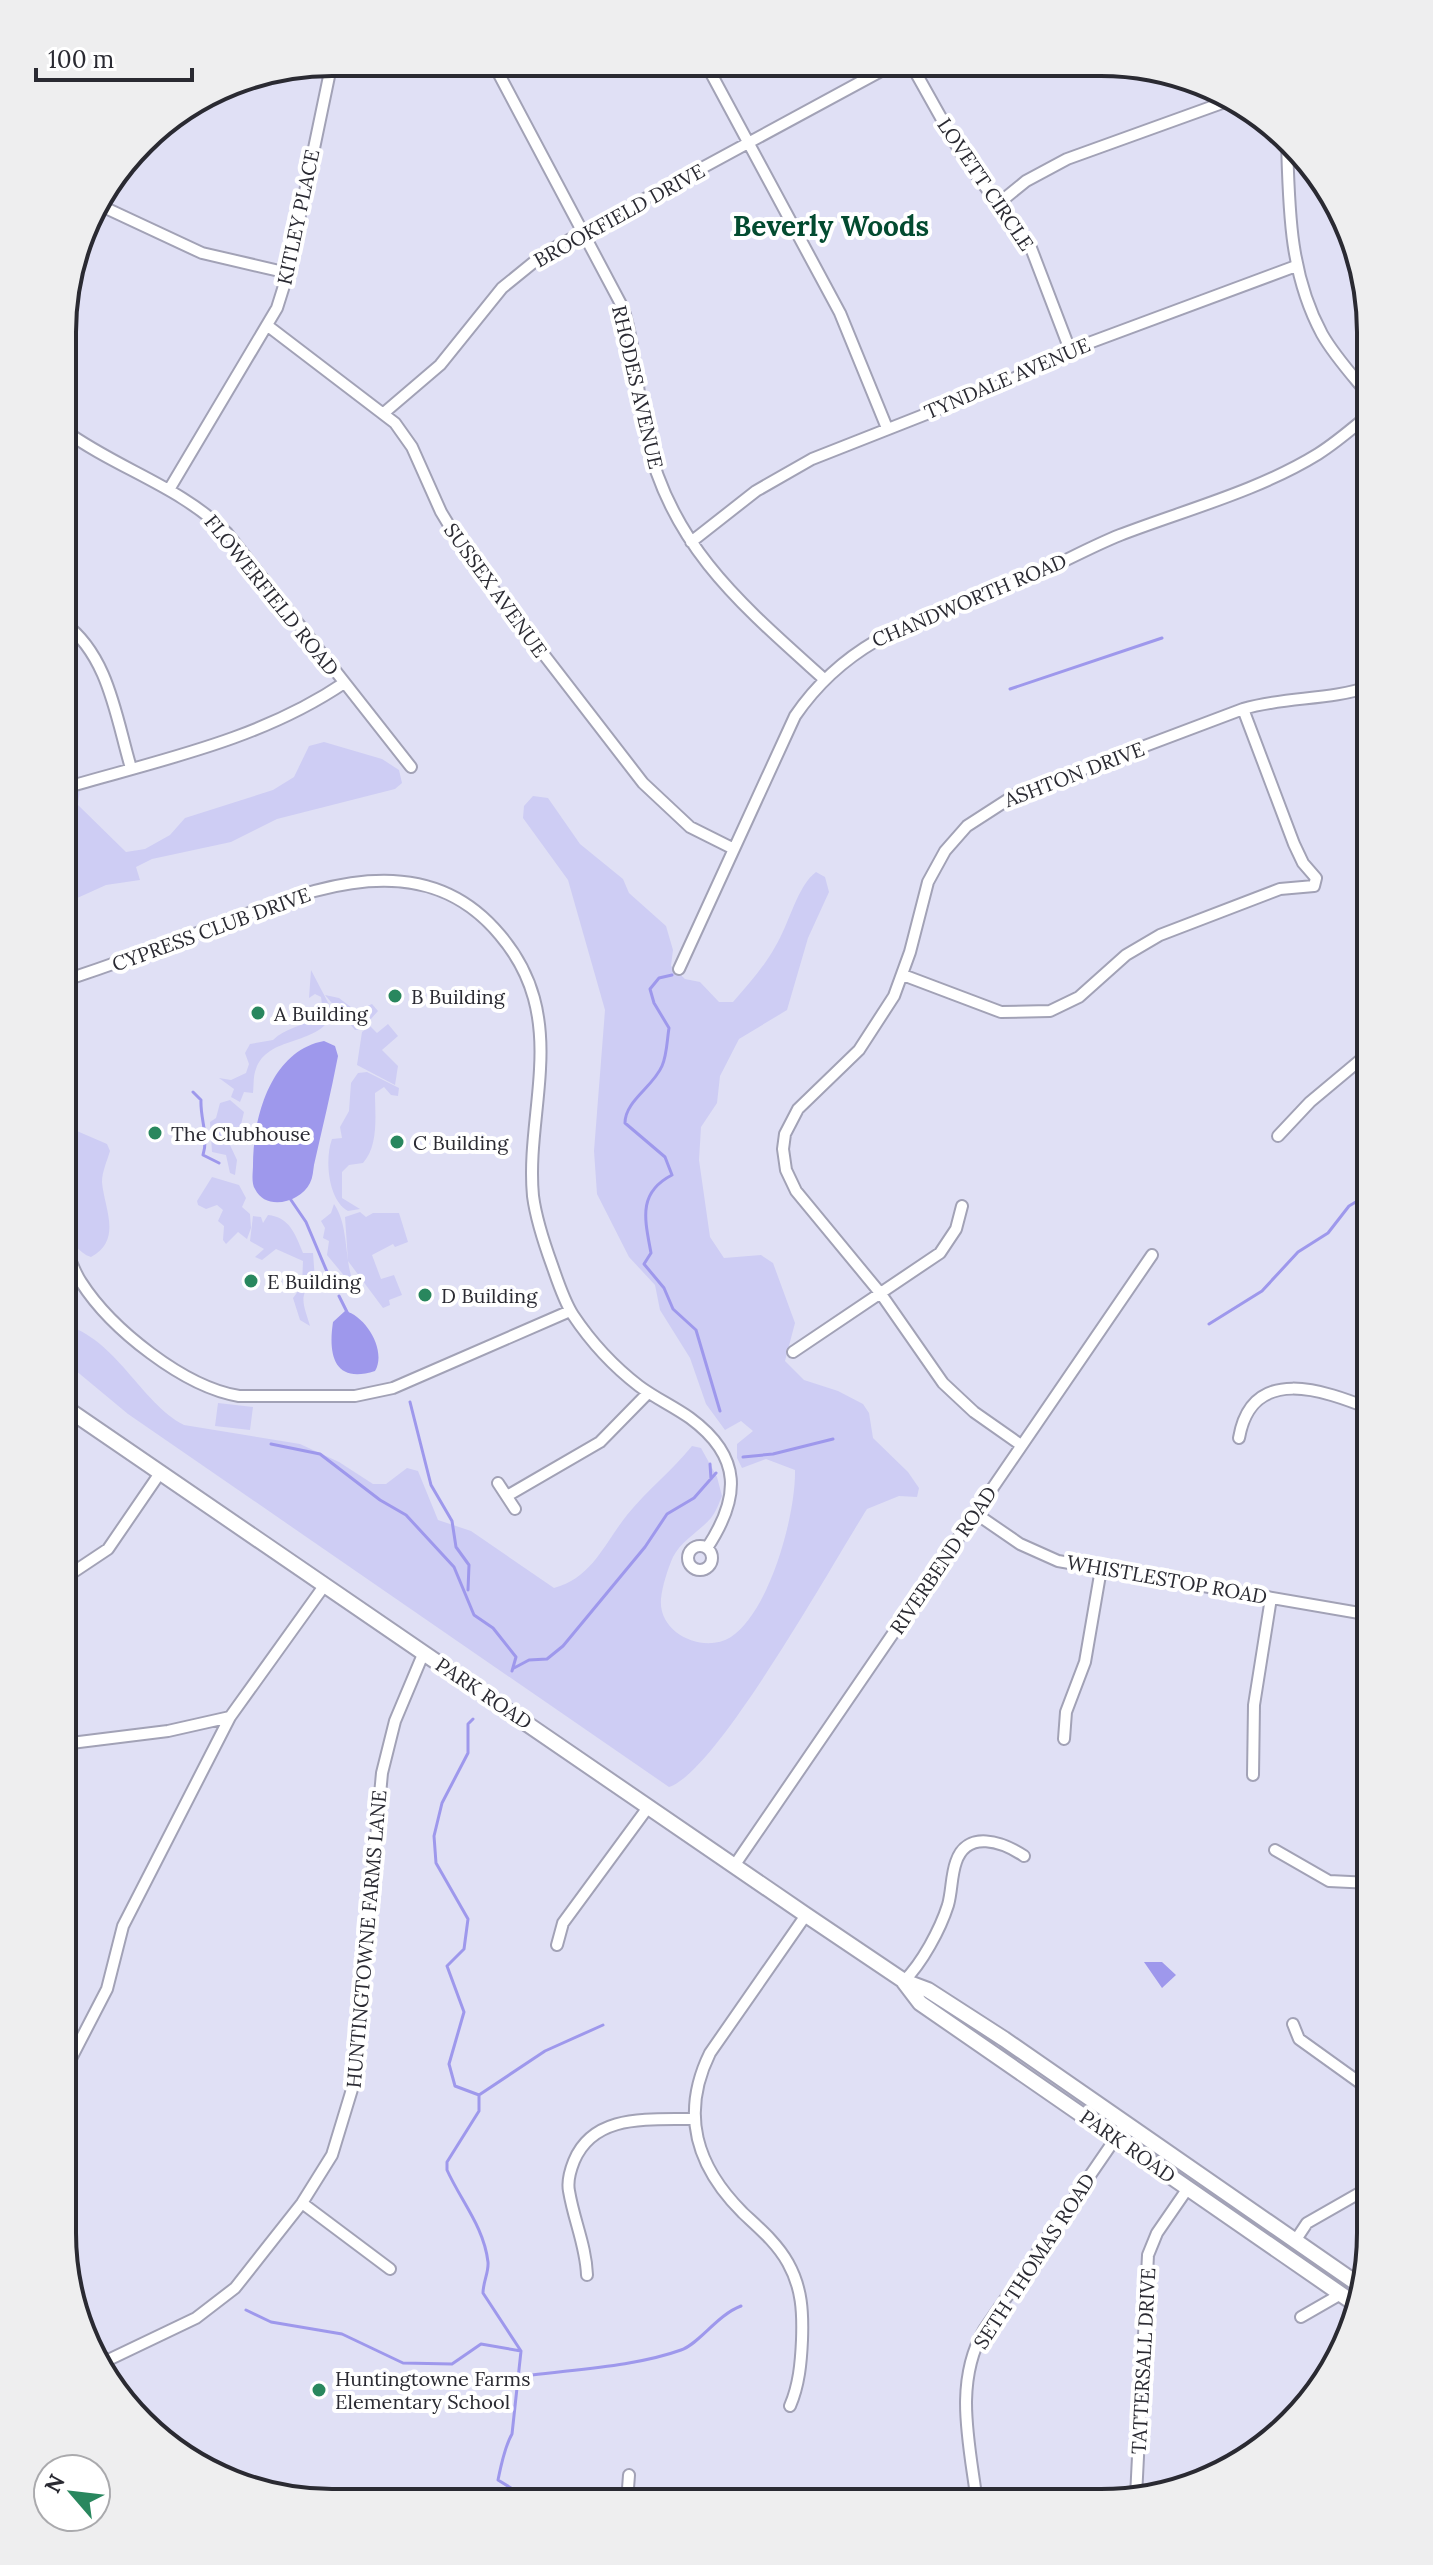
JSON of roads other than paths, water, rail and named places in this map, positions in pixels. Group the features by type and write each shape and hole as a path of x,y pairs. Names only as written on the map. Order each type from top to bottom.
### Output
{"main road":[{"name":"PARK ROAD","path":"76,1415 806,1915 904,1981 928,1990 1352,2280"},
{"name":"PARK ROAD","path":"904,1981 920,2003 1117,2136 1348,2299"}],"street":[{"name":"KITLEY PLACE","path":"170,488 197,438 268,326 288,273 329,76"},
{"name":"RHODES AVENUE","path":"500,76 623,308 634,349 643,421 654,465 670,506 712,574 824,679"},
{"path":"713,76 840,313 887,428"},
{"name":"BROOKFIELD DRIVE","path":"385,412 440,365 502,288 545,253 872,76"},
{"name":"LOVETT CIRCLE","path":"918,76 963,157 1031,248 1070,350"},
{"path":"999,203 1026,181 1067,159 1218,104"},
{"path":"1288,158 1296,266 1322,334 1357,380"},
{"path":"108,209 202,253 288,273"},
{"name":"TYNDALE AVENUE","path":"691,542 725,513 786,472 887,428 1005,383 1070,350 1296,266"},
{"name":"SUSSEX AVENUE","path":"268,326 385,412 412,447 441,512 467,555 643,783 690,827 734,849"},
{"name":"CHANDWORTH ROAD","path":"679,969 795,716 824,679 864,645 899,627 1033,576 1085,549 1167,520 1294,466 1334,443 1357,424"},
{"name":"FLOWERFIELD ROAD","path":"76,437 170,488 195,504 227,533 411,767"},
{"path":"76,634 98,662 131,768"},
{"path":"76,784 274,724 344,683"},
{"name":"ASHTON DRIVE","path":"1021,1445 974,1412 943,1383 881,1294 796,1191 786,1170 783,1149 785,1134 798,1109 859,1050 882,1017 903,975 919,905 936,866 956,837 986,811 1015,795 1243,709 1267,702 1324,699 1357,690"},
{"path":"903,975 1001,1012 1050,1011 1079,997 1126,955 1160,935 1280,889 1314,886 1316,878 1303,863 1294,844 1243,709"},
{"name":"CYPRESS CLUB DRIVE","path":"76,976 273,903 362,880 410,882 463,901 494,927 511,947 538,1002 541,1033 533,1196 543,1238 570,1311 617,1368 702,1429 729,1470 732,1484 730,1508 707,1548"},
{"path":"1278,1136 1310,1102 1357,1063"},
{"path":"793,1352 940,1253 956,1229 962,1206"},
{"name":"RIVERBEND ROAD","path":"734,1866 1152,1255"},
{"path":"76,1272 80,1281 118,1326 204,1386 239,1396 355,1396 393,1388 570,1311"},
{"path":"1239,1438 1249,1411 1284,1389 1316,1388 1356,1403"},
{"path":"507,1496 600,1442 648,1393"},
{"path":"76,1570 108,1549 160,1473"},
{"path":"498,1483 515,1509"},
{"name":"WHISTLESTOP ROAD","path":"975,1513 1039,1554 1101,1569 1356,1613"},
{"path":"1064,1739 1066,1712 1085,1662 1101,1569"},
{"path":"76,2049 107,1989 123,1926 230,1717 324,1586"},
{"path":"1253,1775 1254,1705 1271,1598"},
{"name":"HUNTINGTOWNE FARMS LANE","path":"110,2359 196,2318 220,2300 249,2273 302,2203 332,2155 347,2114 356,2060 382,1773 395,1721 424,1652"},
{"path":"76,1742 168,1731 230,1717"},
{"path":"557,1945 563,1923 649,1806"},
{"path":"904,1981 945,1912 955,1865 965,1848 984,1840 994,1840 1024,1856"},
{"path":"1275,1850 1329,1881 1356,1882"},
{"path":"790,2406 798,2383 802,2347 802,2305 795,2278 782,2253 708,2169 697,2145 693,2119 696,2090 710,2053 806,1915"},
{"path":"1293,2024 1299,2039 1356,2080"},
{"path":"587,2275 586,2251 569,2190 571,2170 579,2152 597,2132 615,2123 693,2119"},
{"name":"SETH THOMAS ROAD","path":"975,2489 965,2393 972,2356 984,2330 1126,2123"},
{"name":"TATTERSALL DRIVE","path":"1137,2486 1148,2255 1157,2233 1188,2188"},
{"path":"1295,2241 1307,2223 1356,2195"},
{"path":"302,2203 390,2269"},
{"path":"1301,2317 1341,2294"},
{"path":"628,2489 629,2475"}],"waterway":[{"path":"1010,689 1162,638"},
{"path":"672,975 659,978 650,989 654,1003 669,1028 664,1062 658,1074 634,1101 625,1123 665,1157 672,1175 661,1182 648,1199 646,1219 651,1253 644,1264 664,1288 673,1309 696,1330 720,1411"},
{"path":"193,1092 201,1100 205,1141 203,1155 219,1163"},
{"path":"291,1200 306,1222 333,1286"},
{"path":"1209,1324 1262,1291 1298,1252 1328,1233 1349,1206 1357,1202"},
{"path":"339,1296 348,1314"},
{"path":"410,1402 431,1485 452,1521 456,1547 469,1565 468,1590"},
{"path":"743,1457 773,1454 833,1439"},
{"path":"271,1444 320,1454 380,1500 406,1515 454,1567 474,1615 493,1628 516,1657 512,1671"},
{"path":"710,1464 711,1479"},
{"path":"514,1668 529,1660 547,1659 563,1646 645,1547 667,1514 694,1498 716,1473"},
{"path":"473,1719 468,1724 468,1753 442,1803 434,1836 436,1863 468,1919 464,1949 447,1966 464,2012 449,2064 455,2086 479,2095"},
{"path":"479,2095 545,2051 603,2025"},
{"path":"479,2095 479,2111 447,2162 447,2170 486,2249 488,2266 483,2293 521,2351 512,2434 498,2480 511,2489"},
{"path":"518,2380 532,2375 627,2363 681,2350 741,2306"},
{"path":"246,2310 271,2322 342,2334 403,2363 452,2364 481,2344 521,2351"}],"place":[{"name":"B Building","path":"395,996"},
{"name":"A Building","path":"258,1013"},
{"name":"The Clubhouse","path":"155,1133"},
{"name":"C Building","path":"397,1142"},
{"name":"E Building","path":"251,1281"},
{"name":"D Building","path":"425,1295"},
{"name":"Huntingtowne Farms Elementary School","path":"319,2390"}],"district":[{"name":"Beverly Woods","path":"831,226"}]}
